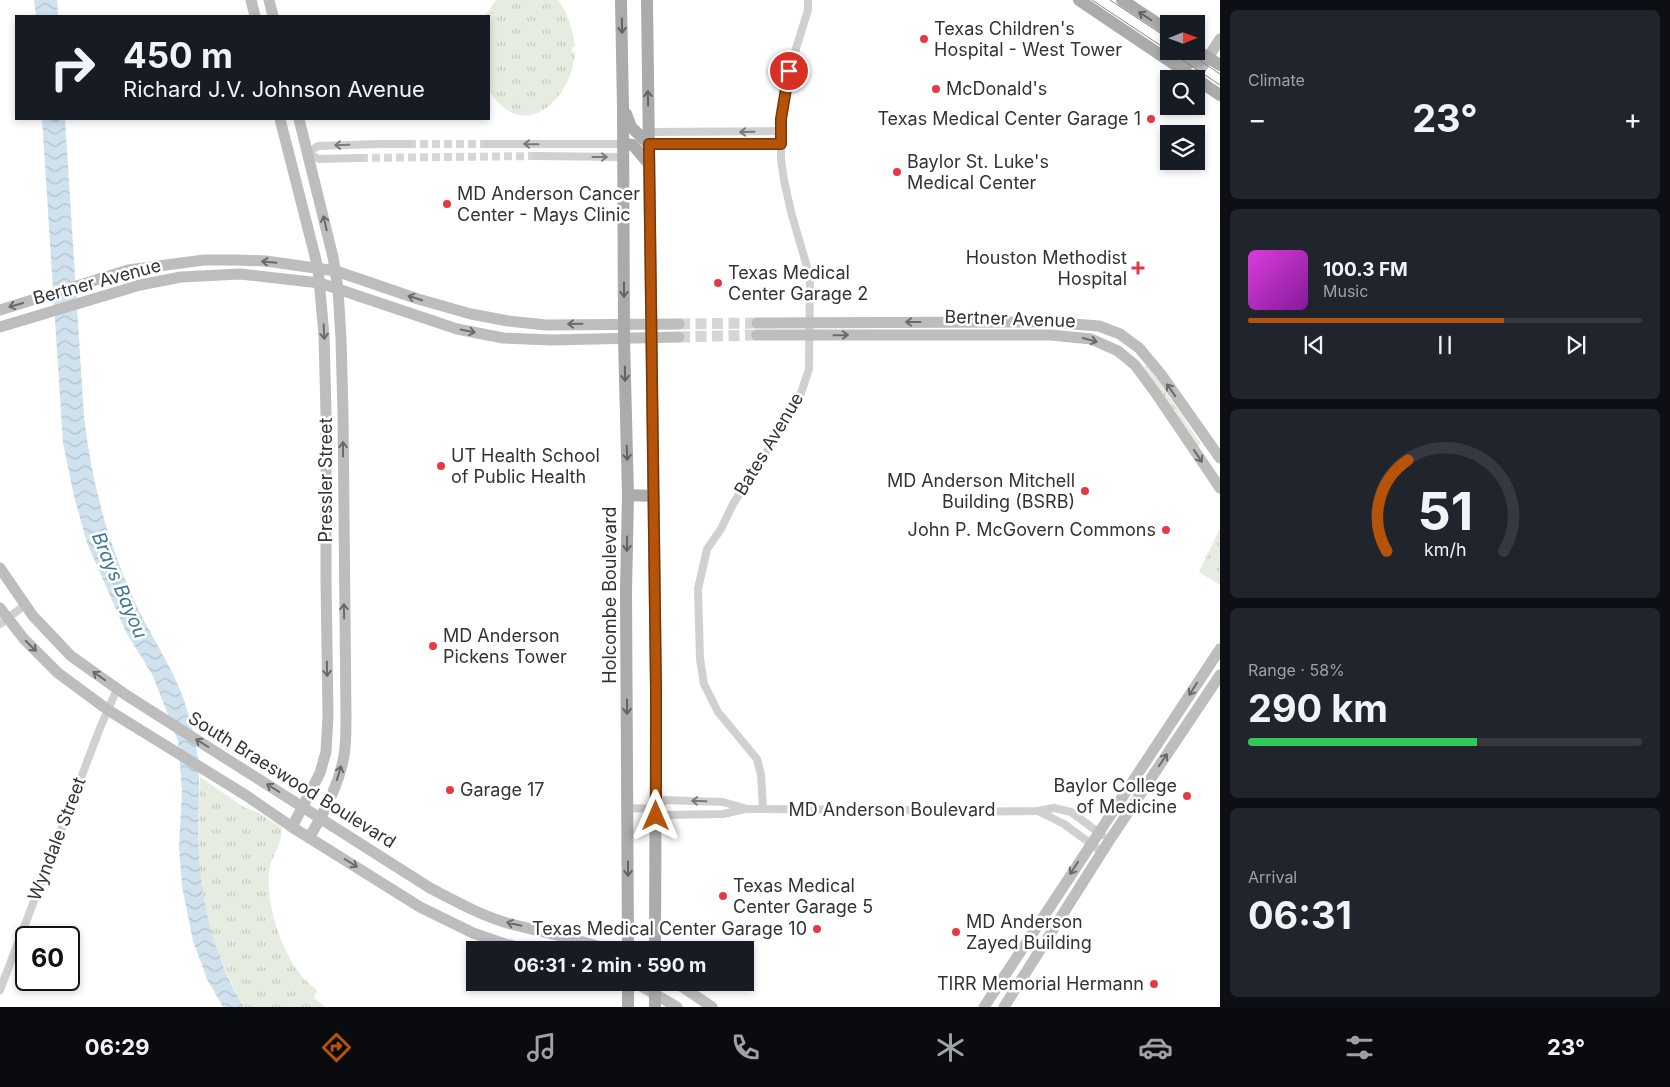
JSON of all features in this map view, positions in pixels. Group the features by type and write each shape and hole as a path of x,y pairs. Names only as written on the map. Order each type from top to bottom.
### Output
{"main road":[{"name":"Holcombe Boulevard","path":"621,0 624,339 628,495 626,591 628,941"},
{"path":"647,0 652,338 656,809 655,941"},
{"path":"1079,0 1183,70"},
{"path":"1122,0 1160,25"},
{"path":"1120,27 1130,27 1189,63 1208,57"},
{"path":"1205,55 1220,65"},
{"path":"1205,85 1220,95"},
{"path":"623,107 631,128 649,138"},
{"path":"623,150 633,145 649,164"},
{"path":"628,495 653,496"},
{"path":"628,991 628,1007"},
{"path":"655,991 655,1007"}],"street":[{"path":"250,0 255,15"},
{"path":"269,0 273,15"},
{"name":"Bates Avenue","path":"763,809 761,775 757,759 718,712 704,684 700,659 698,589 707,549 733,504 791,414 799,399 809,369 810,276 791,212 783,173 781,144 782,111 789,71 808,10 808,0"},
{"path":"1200,70 1220,39"},
{"name":"Pressler Street","path":"280,120 318,268 324,335 326,413 328,716 324,759 320,773 292,826"},
{"name":"Pressler Street","path":"299,120 336,271 341,339 343,413 345,749 339,774 321,818 309,838"},
{"path":"649,138 781,131"},
{"path":"649,138 781,144"},
{"path":"290,157 307,153 318,146 408,144"},
{"path":"486,144 577,144 623,150"},
{"path":"577,144 577,157"},
{"path":"536,156 577,157 623,150"},
{"path":"307,153 319,159 360,158"},
{"path":"204,260 205,276"},
{"name":"Bertner Avenue","path":"0,310 128,270 204,260 266,261 336,271 442,306 499,319 546,325 679,324"},
{"name":"Bertner Avenue","path":"0,326 133,287 181,278 258,275 320,283 457,329 503,338 552,340 679,337"},
{"path":"437,322 442,306"},
{"name":"Bertner Avenue","path":"757,323 1047,322 1099,326 1120,334 1139,348 1160,373 1220,458"},
{"name":"Bertner Avenue","path":"757,335 1051,335 1091,339 1118,351 1135,365 1220,488"},
{"path":"326,413 343,413"},
{"path":"326,555 343,555"},
{"name":"South Braeswood Boulevard","path":"0,568 25,605 71,656 122,692 430,888 478,912 507,923 582,941"},
{"path":"326,579 344,579"},
{"path":"4,621 25,605"},
{"path":"0,608 4,621 58,673 108,710 420,906 473,933 496,941"},
{"path":"984,1007 1220,649"},
{"path":"1004,1007 1109,841 1220,675"},
{"name":"Wyndale Street","path":"0,990 108,710 122,692"},
{"path":"328,716 346,716"},
{"name":"MD Anderson Boulevard","path":"656,809 665,800 723,802 746,809"},
{"name":"MD Anderson Boulevard","path":"628,808 656,809 665,815 723,814 746,809 1038,811 1054,808 1070,812 1109,841"},
{"name":"MD Anderson Boulevard","path":"1038,811 1064,824 1102,852"},
{"path":"658,991 677,1007"},
{"path":"689,991 712,1007"}],"green space":[{"path":"496,0 558,0 565,11 575,47 572,47 572,52 575,52 572,70 565,86 555,100 543,110 530,115 516,114 502,106 490,91 490,15 486,15"},
{"path":"1147,364 1201,444 1198,446 1144,367"},
{"path":"1220,528 1220,585 1199,572"},
{"path":"200,777 244,807 259,813 281,827 280,841 270,866 270,899 273,917 286,951 295,967 317,990 314,998 326,1007 244,1007 242,1004 214,943 202,896 199,856"}],"water":[{"path":"34,0 57,0 58,15 36,15"},
{"name":"Brays Bayou","path":"42,120 65,120 84,416 91,463 101,509 124,576 138,609 173,674 189,718 198,761 199,857 209,924 223,967 244,1007 223,1007 207,979 193,941 182,886 179,847 182,790 178,741 153,676 126,632 87,543 74,496 63,443"}],"tunnel":[{"path":"408,144 486,144"},
{"path":"360,158 536,156"},
{"path":"679,324 757,323"},
{"path":"679,337 757,335"}],"tram line":[{"path":"1092,0 1160,45"},
{"path":"1110,0 1160,33"},
{"path":"1182,60 1220,85"},
{"path":"1199,60 1220,74"}],"place":[{"name":"Texas Children's Hospital - West Tower","path":"924,39"},
{"name":"McDonald's","path":"936,89"},
{"name":"Texas Medical Center Garage 1","path":"1151,119"},
{"name":"Baylor St. Luke's Medical Center","path":"897,172"},
{"name":"MD Anderson Cancer Center - Mays Clinic","path":"447,204"},
{"name":"Houston Methodist Hospital","path":"1138,268"},
{"name":"Texas Medical Center Garage 2","path":"718,283"},
{"name":"UT Health School of Public Health","path":"441,466"},
{"name":"MD Anderson Mitchell Building (BSRB)","path":"1085,491"},
{"name":"John P. McGovern Commons","path":"1166,530"},
{"name":"MD Anderson Pickens Tower","path":"433,646"},
{"name":"Garage 17","path":"450,790"},
{"name":"Baylor College of Medicine","path":"1187,796"},
{"name":"Texas Medical Center Garage 5","path":"723,896"},
{"name":"Texas Medical Center Garage 10","path":"817,929"},
{"name":"MD Anderson Zayed Building","path":"956,932"},
{"name":"TIRR Memorial Hermann","path":"1154,984"}],"route":[{"path":"656,816 649,144 781,144 781,119 789,71"}]}
